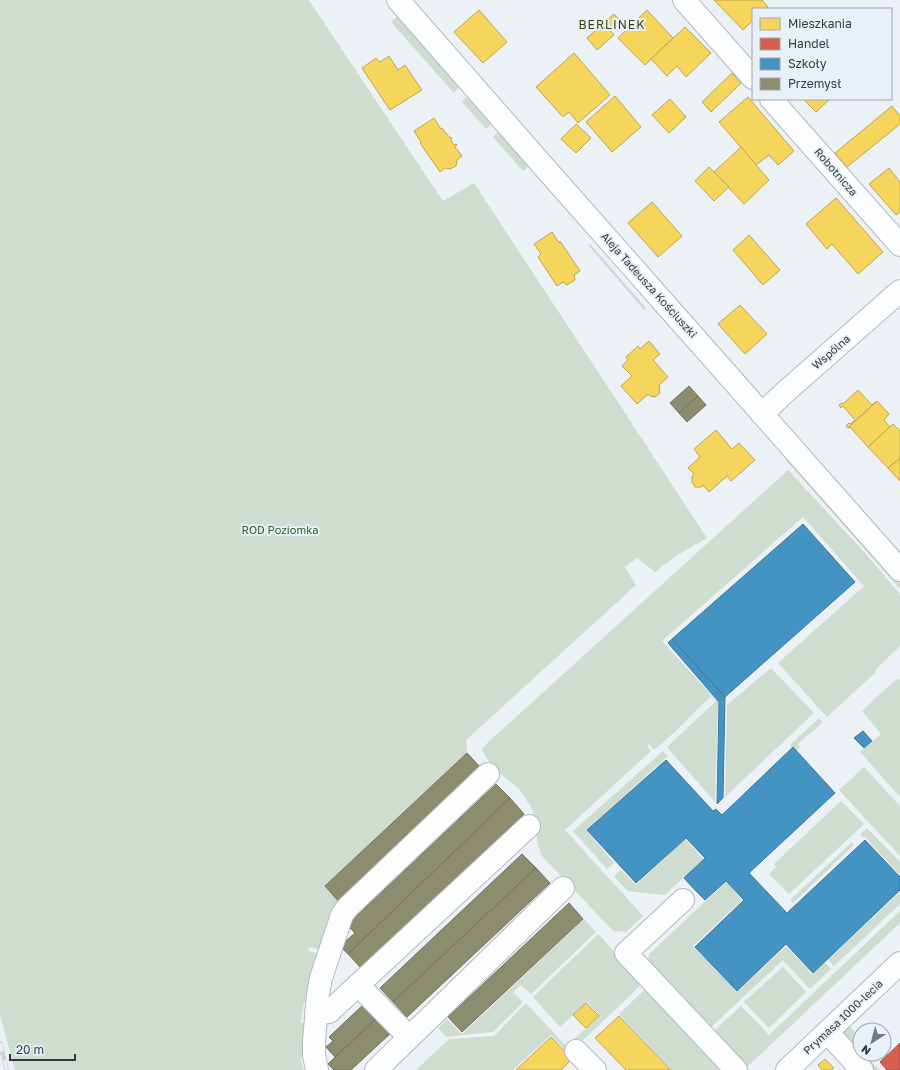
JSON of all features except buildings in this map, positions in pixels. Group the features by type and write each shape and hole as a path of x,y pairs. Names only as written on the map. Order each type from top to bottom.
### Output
{"street":[{"name":"Aleja Tadeusza Kościuszki","path":"398,0 900,570"},
{"path":"684,0 752,77"},
{"name":"Robotnicza","path":"772,100 900,245"},
{"name":"Wspólna","path":"762,414 900,292"},
{"path":"317,1070 314,1055 318,994 321,978 342,915 347,908 488,774"},
{"path":"316,1013 329,1012 529,826"},
{"path":"378,1069 563,888"},
{"path":"683,900 626,953 736,1070"},
{"name":"Prymasa 1000-lecia","path":"787,1070 900,963"},
{"path":"358,985 410,1037"},
{"path":"827,1032 862,1070"},
{"path":"576,1051 595,1070"}],"green space":[{"name":"ROD Poziomka","path":"0,0 309,0 443,201 474,183 707,538 676,556 655,572 637,558 625,567 636,585 466,740 467,753 325,886 338,902 323,950 309,947 309,951 323,955 308,1002 304,1002 301,1023 306,1023 301,1061 304,1070 15,1070 0,1015"},
{"path":"399,15 460,86 454,93 391,22"},
{"path":"465,98 471,98 492,120 491,125 486,129 462,102"},
{"path":"498,132 503,133 528,162 528,167 523,171 493,137"},
{"path":"590,244 646,308 644,310 588,245"},
{"path":"789,457 900,582 900,589 786,460"},
{"path":"788,470 865,553 900,594 900,646 875,670 876,672 827,717 778,663 864,586 803,517 662,641 718,702 715,802 667,747 716,701 711,696 677,730 654,750 649,744 647,746 651,751 565,830 643,916 626,932 613,931 542,856 538,845 533,811 518,788 493,768 482,750 483,747"},
{"path":"771,668 814,713 725,797 727,705"},
{"path":"900,679 900,797 860,752 881,734 862,711 894,681"},
{"path":"819,718 823,722 798,744 800,747 796,751 793,747 792,748 790,745"},
{"path":"663,751 668,756 586,830 614,863 607,869 573,831"},
{"path":"864,767 900,806 900,856 839,790"},
{"path":"841,801 864,824 789,894 769,874 776,867 774,864"},
{"path":"867,828 900,862 900,875 865,837 863,838 860,835"},
{"path":"685,839 703,859 665,895 627,891 614,876 621,870 636,885"},
{"path":"852,842 854,845 793,903 790,900"},
{"path":"726,882 742,900 693,946 737,992 786,946 812,974 825,962 831,969 810,989 783,960 707,1031 647,967 649,954"},
{"path":"900,892 900,904 834,966 828,960"},
{"path":"900,911 900,923 744,1070 711,1034 741,1006 769,1035"},
{"path":"584,919 596,932 531,994 521,985 513,992 523,1002 493,1032 446,1037 438,1028 447,1019 462,1034"},
{"path":"598,934 640,979 639,987 578,1045 573,1040 600,1016 587,1002 560,1027 533,997"},
{"path":"783,967 806,992 769,1028 744,1002"},
{"path":"651,990 727,1070 672,1070 619,1014 643,991"},
{"path":"526,1003 576,1057 574,1059 551,1035 513,1070 416,1070 449,1039 494,1036"},
{"path":"849,1026 852,1029 852,1047 843,1035"},
{"path":"863,1062 872,1062 879,1070 869,1070"}],"railway":[{"path":"0,1043 7,1070"}],"district":[{"name":"BERLINEK","path":"612,25"}]}
